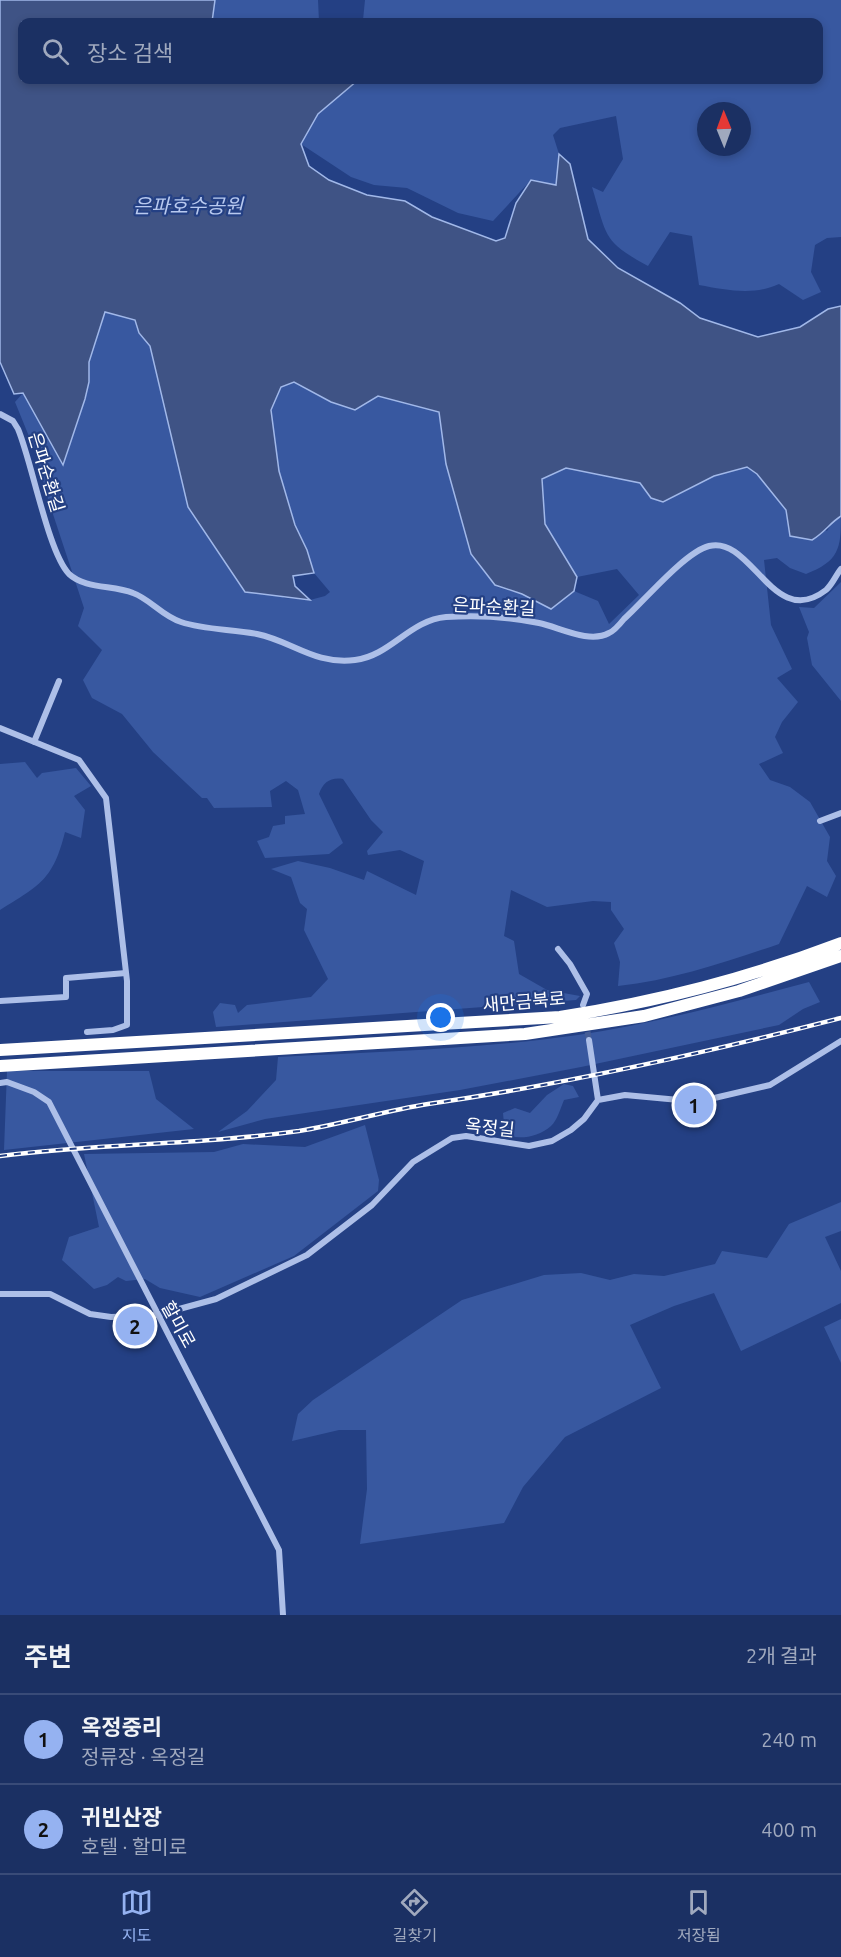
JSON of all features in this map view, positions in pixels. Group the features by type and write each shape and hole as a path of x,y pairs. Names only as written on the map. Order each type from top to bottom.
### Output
{"highway":[{"name":"새만금북로","path":"0,1050 55,1047 89,1038 560,1017 631,1005 729,982 841,943"},
{"name":"새만금북로","path":"0,1066 476,1038 571,1028 644,1016 739,991 841,956"}],"street":[{"name":"은파순환길","path":"0,414 13,421 18,429 54,541 67,572 78,581 132,592 178,622 268,637 302,653 327,659 354,660 379,653 420,623 445,617 538,622 585,636 609,634 688,557 710,545 721,544 744,558 767,584 790,599 807,598 826,590 841,569"},
{"path":"34,742 59,681"},
{"path":"0,729 80,760 106,798 126,973 127,1025 89,1038"},
{"path":"820,821 841,813"},
{"path":"558,949 570,964 586,994 583,1005"},
{"path":"0,1001 66,997 66,978 126,973"},
{"path":"589,1040 598,1100 625,1095 679,1100 710,1099 770,1085 841,1041"},
{"name":"할미로","path":"0,1083 7,1082 34,1092 49,1101 279,1550 283,1615"},
{"name":"옥정길","path":"0,1294 50,1294 90,1314 111,1317 157,1315 216,1299 308,1255 339,1228 372,1205 413,1162 452,1138 466,1136 529,1146 552,1141 584,1119 598,1100"}],"shaded area":[{"path":"215,0 318,0 319,18 213,18"},
{"path":"365,0 841,0 841,237 827,238 815,245 811,272 821,292 803,300 779,284 750,291 699,285 692,236 670,232 648,266 614,243 604,227 592,187 603,192 623,159 616,116 560,128 553,135 559,154 557,185 531,180 493,221 458,213 407,188 374,185 351,177 301,144 318,114 353,84 823,84 823,18 363,18"},
{"path":"105,312 135,320 139,334 150,345 188,507 284,598 310,600 325,596 330,592 314,573 307,550 295,525 279,471 271,410 281,387 294,381 387,398 439,412 446,464 471,554 497,587 522,594 551,609 574,591 598,601 609,624 639,595 617,569 577,577 545,524 542,479 566,468 640,483 647,493 661,502 714,476 747,467 757,474 786,510 827,531 833,521 841,516 839,545 836,552 832,559 817,569 806,574 790,568 777,558 764,560 771,625 792,669 777,678 798,702 782,722 775,737 783,753 759,764 770,780 790,787 810,802 830,837 827,861 836,876 827,897 807,886 779,944 680,975 618,986 620,962 614,943 624,929 611,910 611,902 593,901 547,907 511,890 504,936 514,941 519,974 547,990 580,996 576,1000 216,1027 213,1012 220,1003 235,1005 238,1013 247,1005 311,997 328,979 304,930 307,909 300,903 291,877 271,869 298,861 330,868 364,880 367,871 416,895 424,861 400,850 368,855 367,851 383,832 371,820 343,779 325,783 319,794 343,843 329,854 265,858 257,841 269,837 273,826 285,824 285,816 305,814 298,790 286,781 270,791 272,807 214,808 207,798 202,798 153,752 122,714 92,698 83,680 102,650 78,626 84,608 47,496 37,456 15,402 23,393 63,464 85,399 89,382 89,362"},
{"path":"841,582 841,701 812,665 807,638 809,632 799,607 814,608"},
{"path":"25,762 37,778 42,773 76,768 91,786 74,796 85,810 81,838 65,832 55,861 43,880 0,910 0,764"},
{"path":"809,982 820,1002 803,1009 779,1025 581,1067 460,1090 265,1119 218,1132 247,1111 276,1080 278,1057 466,1047 578,1035 666,1018"},
{"path":"7,1071 149,1071 156,1099 194,1129 4,1150"},
{"path":"564,1084 573,1086 579,1097 564,1100 551,1126 541,1133 529,1136 505,1135 503,1113 515,1108 530,1113 547,1095"},
{"path":"365,1125 379,1180 378,1191 294,1256 200,1297 160,1288 145,1279 126,1281 118,1277 107,1285 94,1289 62,1260 69,1237 99,1227 84,1154 214,1152 243,1144 305,1147"},
{"path":"841,1202 841,1231 825,1237 841,1271 841,1303 741,1351 714,1293 674,1306 630,1325 661,1388 565,1437 523,1487 504,1523 360,1544 367,1489 366,1430 339,1430 292,1441 298,1414 313,1400 462,1300 544,1275 581,1273 610,1280 634,1274 664,1276 715,1264 722,1251 767,1258 789,1224"},
{"path":"841,1319 841,1363 824,1327"}],"water":[{"name":"은파호수공원","path":"0,0 215,0 213,18 18,18 18,84 353,84 318,114 301,144 309,166 329,180 367,195 405,201 432,217 496,241 505,238 516,203 531,180 556,185 559,154 570,164 588,239 618,268 680,303 700,318 758,337 800,327 828,309 841,306 841,516 812,540 790,536 786,510 757,474 747,467 714,476 663,502 651,498 640,483 566,468 542,479 545,524 577,577 574,591 551,609 522,594 495,585 471,554 446,464 439,412 378,396 355,410 331,402 294,382 281,387 271,410 279,471 295,525 307,550 314,573 293,576 295,586 310,600 245,592 188,507 150,346 139,333 135,320 105,312 89,362 89,382 85,399 63,465 23,393 14,394 0,362"}],"tunnel":[{"path":"586,1023 589,1040"}],"railway":[{"path":"0,1156 262,1136 299,1131 412,1107 635,1067 841,1018"}],"place":[{"name":"옥정중리","path":"694,1105"},
{"name":"귀빈산장","path":"135,1326"}]}
